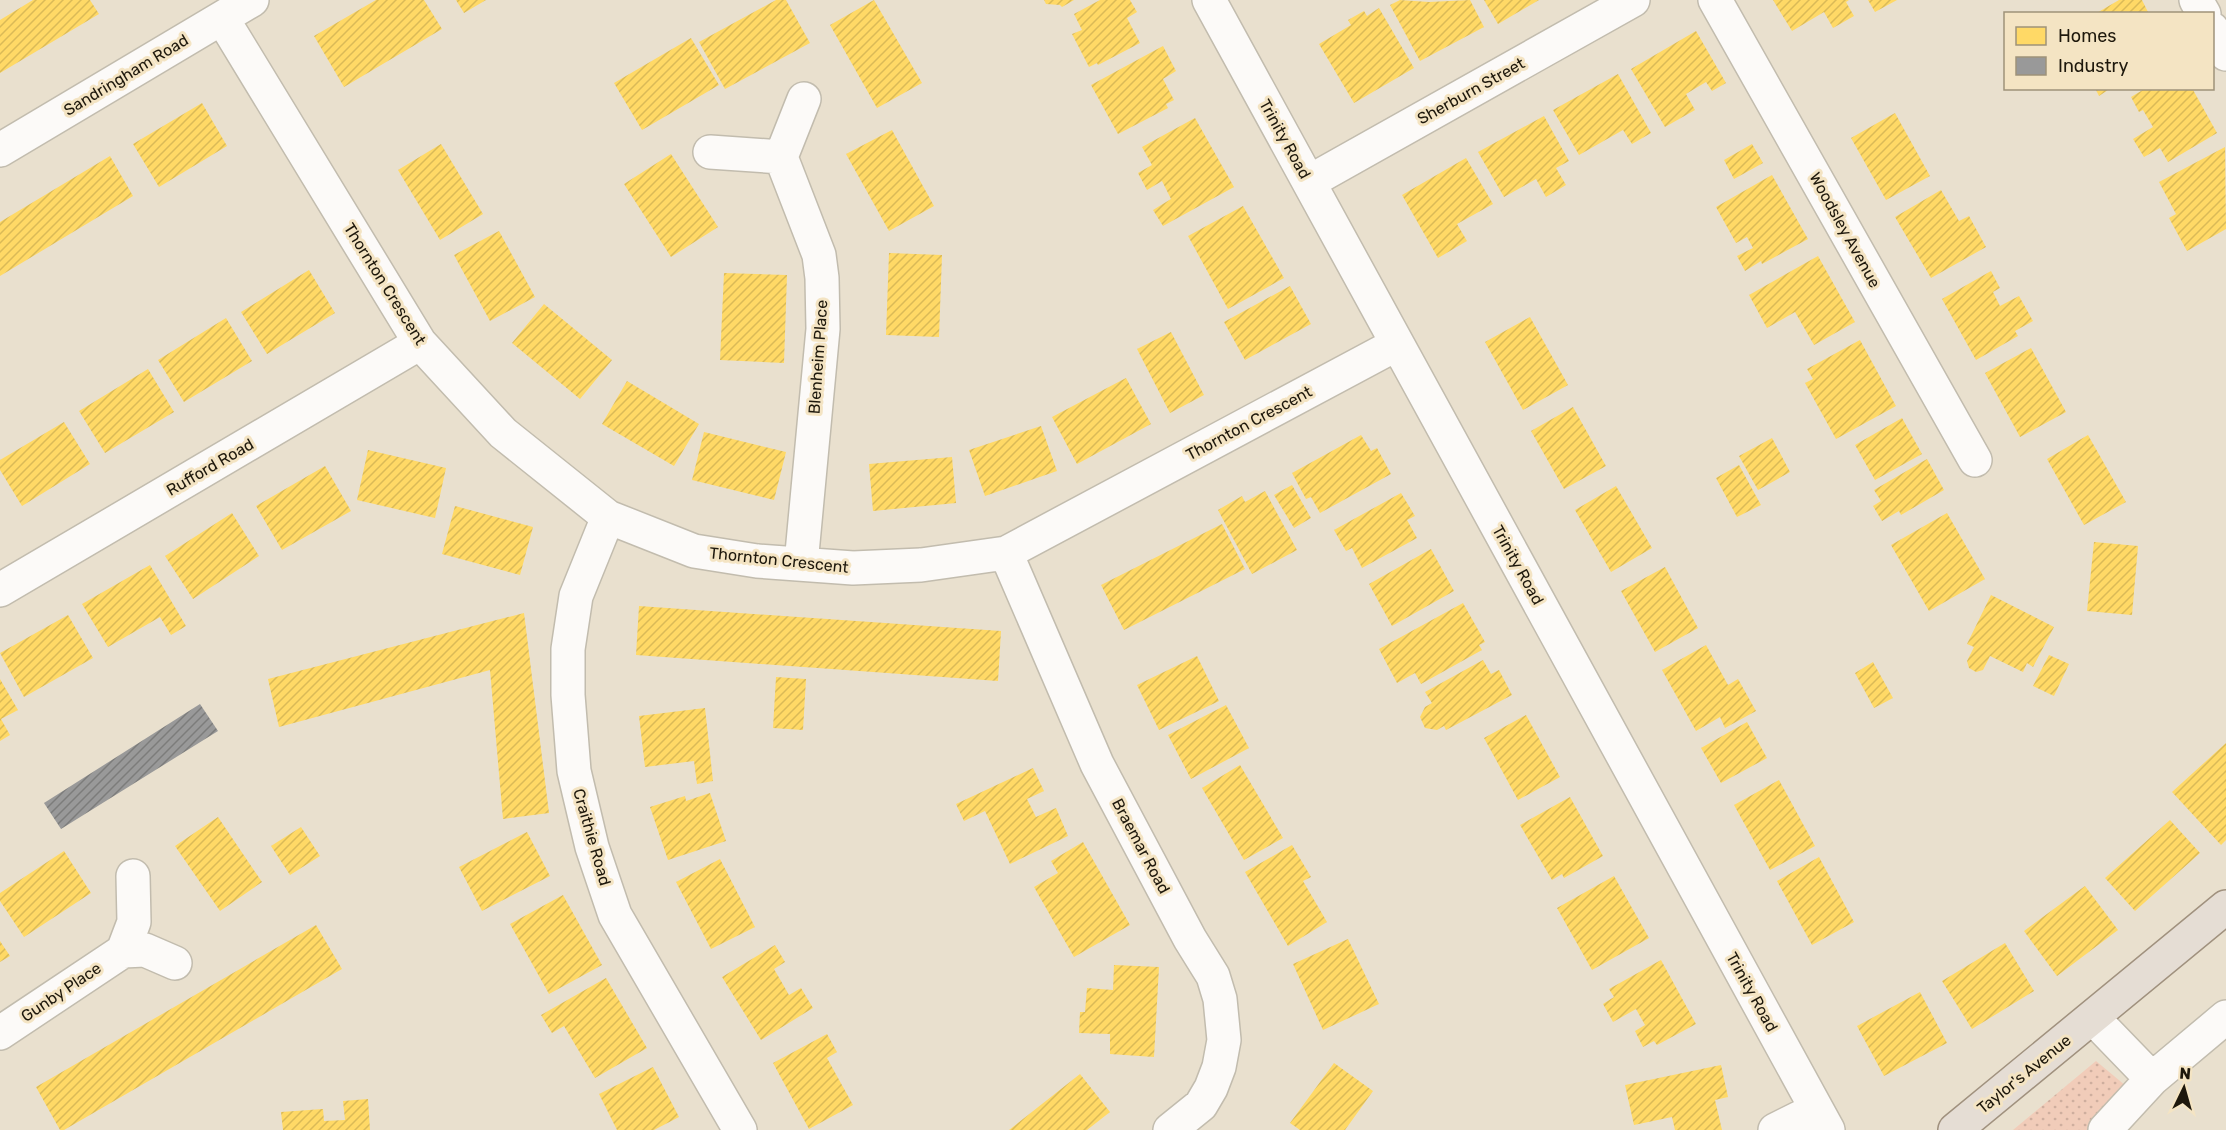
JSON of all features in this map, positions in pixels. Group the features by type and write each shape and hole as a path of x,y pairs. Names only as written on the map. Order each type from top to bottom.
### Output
{"main road":[{"name":"Taylor's Avenue","path":"1955,1130 2226,907"}],"street":[{"name":"Sandringham Road","path":"0,150 252,0"},
{"name":"Trinity Road","path":"1209,0 1824,1122"},
{"name":"Sherburn Street","path":"1309,182 1633,0"},
{"name":"Woodsley Avenue","path":"1715,0 1975,460"},
{"name":"Thornton Crescent","path":"222,18 420,343 502,433 608,517 694,551 757,561 853,568 921,565 1006,553 1397,344"},
{"path":"2214,33 2226,54"},
{"path":"710,152 781,157 804,99"},
{"name":"Blenheim Place","path":"781,157 819,255 822,278 823,328 801,564"},
{"name":"Rufford Road","path":"0,591 420,343"},
{"name":"Craithie Road","path":"608,517 576,596 568,650 568,695 574,771 592,848 615,915 740,1130"},
{"name":"Braemar Road","path":"1006,553 1097,764 1190,939 1214,976 1220,999 1224,1040 1219,1067 1202,1105 1170,1130"},
{"path":"133,876 134,922 123,951 145,950 175,963"},
{"name":"Gunby Place","path":"0,1034 123,951"},
{"path":"2105,1130 2152,1079 2226,1017"},
{"path":"2093,1018 2152,1079"},
{"path":"1775,1130 1801,1117 1824,1122"}],"shaded area":[{"path":"2096,1061 2132,1091 2095,1130 2013,1130"}],"building: Homes":[{"path":"33,0 90,0 99,14 0,73 0,20"},
{"path":"376,0 424,0 442,29 344,87 314,36"},
{"path":"456,0 486,0 464,13"},
{"path":"776,0 786,0 810,43 725,89 699,42"},
{"path":"874,0 922,83 877,108 830,25"},
{"path":"1044,0 1074,0 1062,7 1046,4"},
{"path":"1100,0 1130,0 1137,12 1127,18 1140,43 1098,65 1097,63 1089,67 1072,34 1082,30 1074,14"},
{"path":"1400,0 1429,2 1470,0 1484,27 1420,61 1390,5"},
{"path":"1484,0 1539,0 1498,24"},
{"path":"1773,0 1849,0 1846,2 1854,16 1833,28 1824,12 1792,31"},
{"path":"1868,0 1897,0 1875,12"},
{"path":"2119,0 2142,0 2148,12 2098,12"},
{"path":"1379,8 1414,68 1354,103 1319,44 1351,25 1348,20 1364,11 1367,16"},
{"path":"1696,31 1726,83 1712,91 1706,82 1686,94 1695,110 1665,127 1631,69"},
{"path":"691,38 719,85 642,130 614,83"},
{"path":"1163,46 1176,71 1163,79 1174,100 1166,104 1168,108 1118,134 1091,85"},
{"path":"1618,74 1651,133 1632,144 1623,130 1579,155 1553,110"},
{"path":"2096,90 2108,90 2099,96"},
{"path":"2143,90 2193,90 2217,133 2168,162 2160,148 2144,157 2133,139 2153,127 2143,110 2139,112 2131,97"},
{"path":"202,103 227,146 159,187 133,144"},
{"path":"1895,113 1930,176 1886,200 1851,138"},
{"path":"1544,116 1569,161 1556,168 1566,185 1546,197 1536,179 1504,197 1478,152"},
{"path":"1195,118 1234,187 1163,226 1153,210 1171,199 1162,181 1147,190 1138,173 1152,165 1142,147"},
{"path":"892,130 934,206 889,231 846,154"},
{"path":"441,144 483,214 440,240 398,170"},
{"path":"1752,144 1763,163 1734,179 1724,160"},
{"path":"2225,147 2226,229 2187,251 2169,218 2176,214 2159,182"},
{"path":"671,154 718,227 671,257 624,184"},
{"path":"110,156 133,196 0,276 0,222"},
{"path":"1466,158 1493,204 1457,224 1467,241 1438,258 1402,195"},
{"path":"1772,175 1808,239 1745,271 1737,256 1753,248 1747,237 1736,243 1716,207"},
{"path":"1941,190 1959,221 1969,216 1986,247 1931,278 1895,217"},
{"path":"1243,206 1284,278 1228,309 1188,236"},
{"path":"499,231 535,297 490,321 454,255"},
{"path":"889,253 942,255 939,337 886,335"},
{"path":"1818,256 1855,322 1814,345 1795,312 1767,328 1749,295"},
{"path":"309,270 335,313 267,354 241,312"},
{"path":"1991,271 2000,288 1993,292 2000,306 2019,296 2033,321 2015,331 2018,336 1976,360 1942,299"},
{"path":"724,273 787,275 784,363 720,360"},
{"path":"1290,286 1311,324 1245,360 1224,322"},
{"path":"544,304 612,360 580,399 512,343"},
{"path":"1530,317 1568,385 1523,410 1485,342"},
{"path":"226,318 252,361 184,402 158,360"},
{"path":"1171,332 1204,395 1170,413 1137,349"},
{"path":"1860,340 1896,406 1836,439 1805,383 1813,379 1807,369"},
{"path":"2031,348 2066,412 2020,437 1985,373"},
{"path":"148,369 174,412 105,453 79,411"},
{"path":"1126,378 1151,424 1077,464 1052,417"},
{"path":"627,381 699,424 674,466 602,424"},
{"path":"1573,407 1606,466 1564,489 1531,431"},
{"path":"1902,418 1922,454 1875,480 1855,445"},
{"path":"64,422 90,464 22,506 0,470 0,460"},
{"path":"1041,426 1057,471 985,496 969,450"},
{"path":"704,432 786,452 774,500 692,480"},
{"path":"1361,435 1371,451 1377,448 1391,474 1320,513 1311,497 1306,499 1292,473"},
{"path":"2088,435 2126,502 2084,525 2047,459"},
{"path":"1772,438 1790,472 1758,490 1739,456"},
{"path":"368,450 446,468 435,518 357,500"},
{"path":"952,457 956,503 873,511 869,464"},
{"path":"1927,459 1944,490 1901,515 1899,511 1882,521 1873,506 1881,501 1874,490"},
{"path":"1739,465 1761,505 1737,517 1716,478"},
{"path":"325,466 351,511 282,550 256,506"},
{"path":"1292,485 1311,518 1294,528 1274,495"},
{"path":"1616,486 1652,548 1611,572 1575,510"},
{"path":"1265,491 1297,550 1252,574 1218,510 1242,496 1245,502"},
{"path":"1401,493 1415,516 1407,520 1417,538 1362,568 1352,548 1346,551 1334,530"},
{"path":"455,506 533,527 520,575 442,554"},
{"path":"232,513 259,556 193,599 165,556"},
{"path":"1947,513 1985,579 1929,611 1891,545"},
{"path":"1222,524 1245,569 1124,630 1101,585"},
{"path":"2094,542 2138,546 2132,615 2087,611"},
{"path":"1431,549 1454,591 1392,626 1369,584"},
{"path":"150,565 186,626 171,635 160,617 108,647 82,604"},
{"path":"1665,567 1698,628 1655,652 1621,591"},
{"path":"1991,595 2054,627 2033,667 2027,663 2023,672 1990,656 1983,670 1976,672 1969,668 1967,661 1974,647 1967,644"},
{"path":"1463,603 1485,642 1479,645 1482,650 1421,684 1415,673 1397,683 1379,649"},
{"path":"639,606 1001,631 998,681 636,655"},
{"path":"524,613 549,813 503,819 490,670 279,727 268,679"},
{"path":"68,615 93,658 24,697 0,653"},
{"path":"1706,645 1728,685 1738,679 1756,711 1725,728 1720,717 1696,731 1662,670"},
{"path":"2049,655 2069,664 2054,696 2033,686"},
{"path":"1197,656 1219,701 1159,730 1137,685"},
{"path":"1483,660 1491,674 1499,670 1512,695 1446,730 1444,726 1437,730 1425,728 1420,717 1425,707 1432,703 1425,692"},
{"path":"1873,662 1893,698 1874,708 1855,673"},
{"path":"776,677 806,679 803,730 773,728"},
{"path":"0,679 18,710 1,719 10,735 0,741"},
{"path":"1226,705 1249,748 1191,779 1168,735"},
{"path":"705,708 713,781 697,784 694,761 645,767 639,716"},
{"path":"1526,715 1560,777 1518,800 1484,738"},
{"path":"1747,722 1767,758 1721,783 1701,748"},
{"path":"2226,743 2226,840 2221,845 2172,792"},
{"path":"1240,765 1283,838 1244,860 1202,788"},
{"path":"1033,768 1044,791 1027,799 1036,817 1056,808 1068,836 1010,864 985,811 964,821 956,804"},
{"path":"1779,780 1815,846 1770,870 1734,805"},
{"path":"710,793 726,841 668,860 650,807 685,796 686,801"},
{"path":"1570,797 1603,856 1564,878 1562,874 1552,880 1520,825"},
{"path":"218,817 262,882 220,911 175,846"},
{"path":"2170,820 2200,853 2135,911 2105,878"},
{"path":"301,827 320,856 290,875 271,846"},
{"path":"527,832 550,876 482,911 459,867"},
{"path":"1083,842 1130,925 1074,957 1034,887 1058,873 1051,861"},
{"path":"1292,845 1311,877 1303,881 1327,922 1288,946 1245,872"},
{"path":"64,851 91,893 24,937 0,901 0,893"},
{"path":"1819,857 1854,922 1812,945 1777,881"},
{"path":"720,859 755,927 711,949 676,882"},
{"path":"1614,876 1649,938 1592,970 1557,908"},
{"path":"2085,886 2118,930 2057,976 2024,931"},
{"path":"563,895 602,965 549,994 510,924"},
{"path":"316,925 342,969 64,1130 60,1130 36,1087"},
{"path":"1348,939 1379,1004 1323,1030 1293,964"},
{"path":"0,941 10,956 0,962"},
{"path":"2005,943 2034,991 1972,1029 1942,981"},
{"path":"775,945 785,962 774,969 789,995 801,988 813,1008 761,1040 722,977"},
{"path":"1661,960 1696,1024 1657,1045 1654,1041 1643,1047 1635,1031 1645,1025 1636,1009 1613,1022 1603,1004 1614,997 1609,989"},
{"path":"1114,965 1159,967 1154,1057 1110,1054 1110,1034 1079,1033 1080,1012 1085,1012 1087,988 1113,990"},
{"path":"606,978 647,1048 595,1078 564,1026 552,1033 541,1015"},
{"path":"1920,992 1947,1043 1884,1076 1857,1026"},
{"path":"827,1034 837,1052 827,1058 853,1105 809,1129 773,1063"},
{"path":"1334,1063 1373,1091 1345,1130 1300,1130 1290,1123"},
{"path":"1721,1065 1728,1097 1715,1100 1722,1130 1675,1130 1672,1117 1634,1125 1625,1085"},
{"path":"653,1067 679,1117 654,1130 617,1130 599,1094"},
{"path":"1080,1074 1110,1112 1087,1130 1009,1130"},
{"path":"368,1099 370,1130 283,1130 281,1112 323,1109 324,1121 345,1120 343,1101"}],"building: Industry":[{"path":"200,704 218,731 61,829 44,803"}]}
